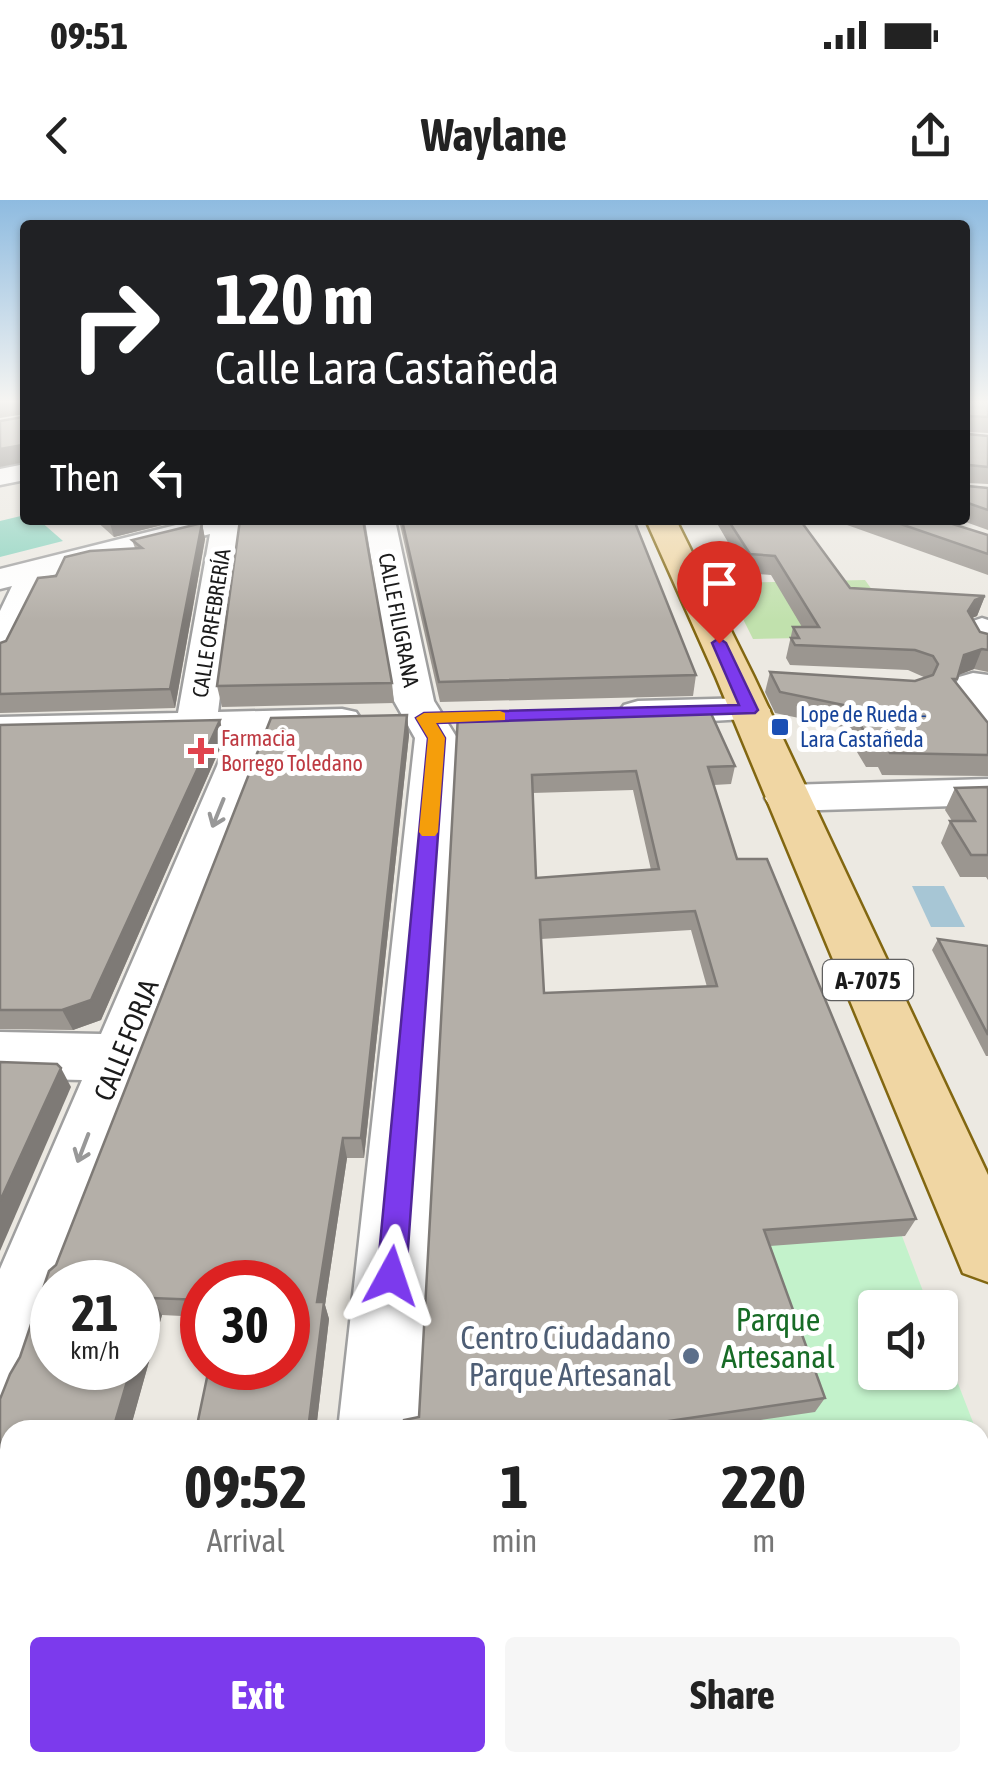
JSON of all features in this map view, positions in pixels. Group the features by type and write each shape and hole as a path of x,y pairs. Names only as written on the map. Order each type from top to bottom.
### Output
{"main road":[{"name":"A-7075","path":"663,525 753,689 786,798 988,1250"}],"street":[{"path":"0,579 213,525"},
{"name":"CALLE ORFEBRERÍA","path":"196,724 228,525"},
{"name":"CALLE FILIGRANA","path":"379,1420 436,738 444,718 414,700 381,525"},
{"path":"0,648 36,570"},
{"path":"604,714 753,689"},
{"path":"0,763 12,729 444,718"},
{"name":"CALLE FORJA","path":"0,1358 256,723"},
{"path":"786,798 988,792"},
{"path":"0,1055 118,1058"}],"green space":[{"path":"20,516 20,525 45,525 63,541 0,557 0,521"},
{"path":"865,580 905,636 753,639 725,583"},
{"name":"Parque Artesanal","path":"902,1236 923,1290 858,1290 858,1390 958,1390 958,1384 972,1420 557,1420 549,1258"}],"water":[{"path":"912,886 944,886 965,927 931,927"}],"building":[{"path":"970,486 988,488 988,510 970,504"},
{"path":"202,525 170,689 0,694 0,643 6,641 38,578 56,576 65,557 90,551 142,548 132,540"},
{"path":"239,525 364,525 392,683 217,686"},
{"path":"403,525 636,525 696,675 439,682"},
{"path":"731,525 804,525 850,588 985,596 975,600 968,611 980,632 988,634 988,650 964,655 957,679 953,679 988,723 988,755 890,753 886,745 873,746 849,706 780,692 770,672 915,681 933,675 938,664 933,656 915,650 795,645 791,638 799,638 793,627 819,627 775,556 750,554"},
{"path":"904,525 956,525 988,535 988,554"},
{"path":"709,709 735,766 708,767 737,859 767,859 916,1219 764,1230 825,1398 676,1420 404,1420 419,1417 458,715","holes":["636,771 659,869 536,878 532,775","695,911 717,986 544,993 540,920"]},
{"path":"407,715 361,1138 343,1138 317,1302 324,1302 309,1420 198,1420 204,1390 310,1390 310,1260 180,1260 180,1299 160,1298 160,1260 58,1260 271,718"},
{"path":"220,720 91,1000 62,1010 0,1010 0,725"},
{"path":"988,787 988,855 971,855 950,821 975,821 955,788"},
{"path":"938,939 988,946 988,1035"},
{"path":"0,1062 57,1064 61,1068 0,1201"},
{"path":"30,1327 30,1390 125,1390 116,1420 0,1420 0,1399"}],"slow traffic":[{"path":"429,832 436,738 424,718 500,716"}],"place":[{"name":"Lope de Rueda - Lara Castañeda","path":"780,727"},
{"name":"Farmacia Borrego Toledano","path":"201,751"},
{"name":"Centro Ciudadano Parque Artesanal","path":"691,1356"}],"route":[{"path":"391,1276 436,738 424,718 750,710 719,643"}]}
